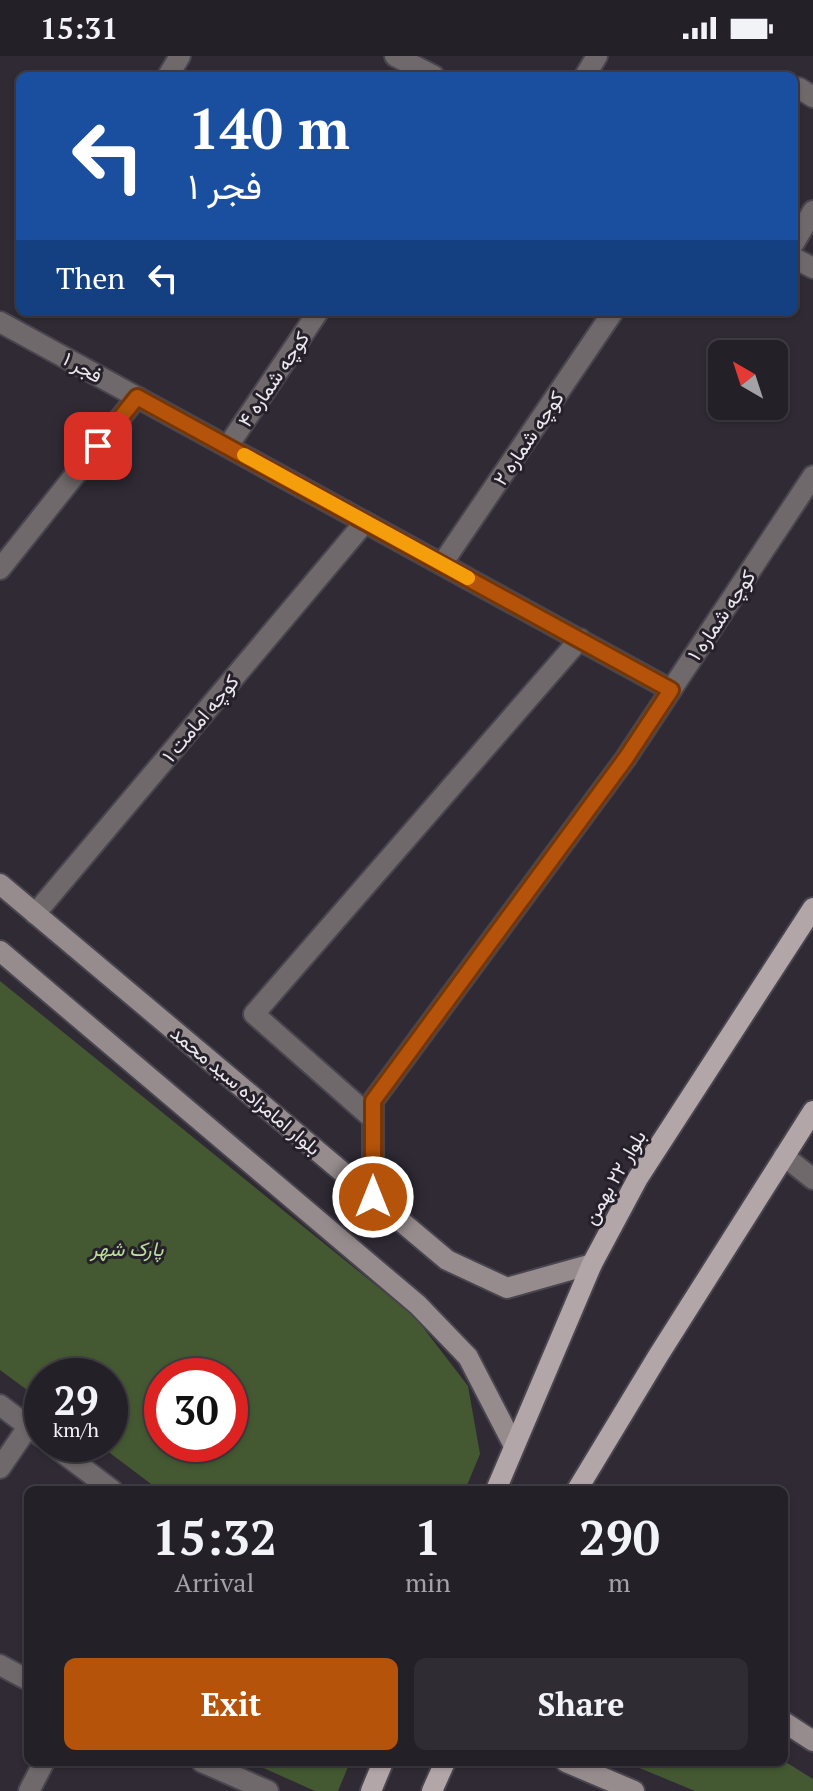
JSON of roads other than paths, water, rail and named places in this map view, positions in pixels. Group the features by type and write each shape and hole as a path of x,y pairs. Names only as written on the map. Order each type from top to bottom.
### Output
{"main road":[{"name":"بلوار امامزاده سید محمد","path":"0,884 447,1260 507,1288 592,1264"},
{"name":"بلوار ۲۲ بهمن","path":"498,1486 592,1264 638,1178 813,908"},
{"path":"0,951 418,1305 468,1357 514,1446"},
{"path":"579,1486 813,1111"},
{"path":"788,1725 813,1741"},
{"path":"371,1791 381,1766"},
{"path":"432,1791 443,1766"},
{"path":"575,1766 634,1791"}],"street":[{"path":"395,56 426,72"},
{"path":"798,236 813,211"},
{"name":"کوچه شماره ۴","path":"228,446 315,316"},
{"name":"کوچه شماره ۲","path":"442,564 610,316"},
{"name":"فجر ۱","path":"13,321 137,397 671,690"},
{"path":"0,569 137,397"},
{"name":"کوچه شماره ۱","path":"373,1197 373,1101 626,758 813,476"},
{"name":"کوچه امامت ۱","path":"35,914 365,522"},
{"path":"373,1119 254,1014 580,639"},
{"path":"784,1156 813,1179"},
{"path":"0,1405 24,1424"},
{"path":"0,1468 24,1443"},
{"path":"75,1462 107,1486"},
{"path":"0,1665 24,1678"},
{"path":"29,1791 42,1766"},
{"path":"211,1766 268,1791"}],"park label":[{"name":"پارک شهر","path":"127,1248"}]}
